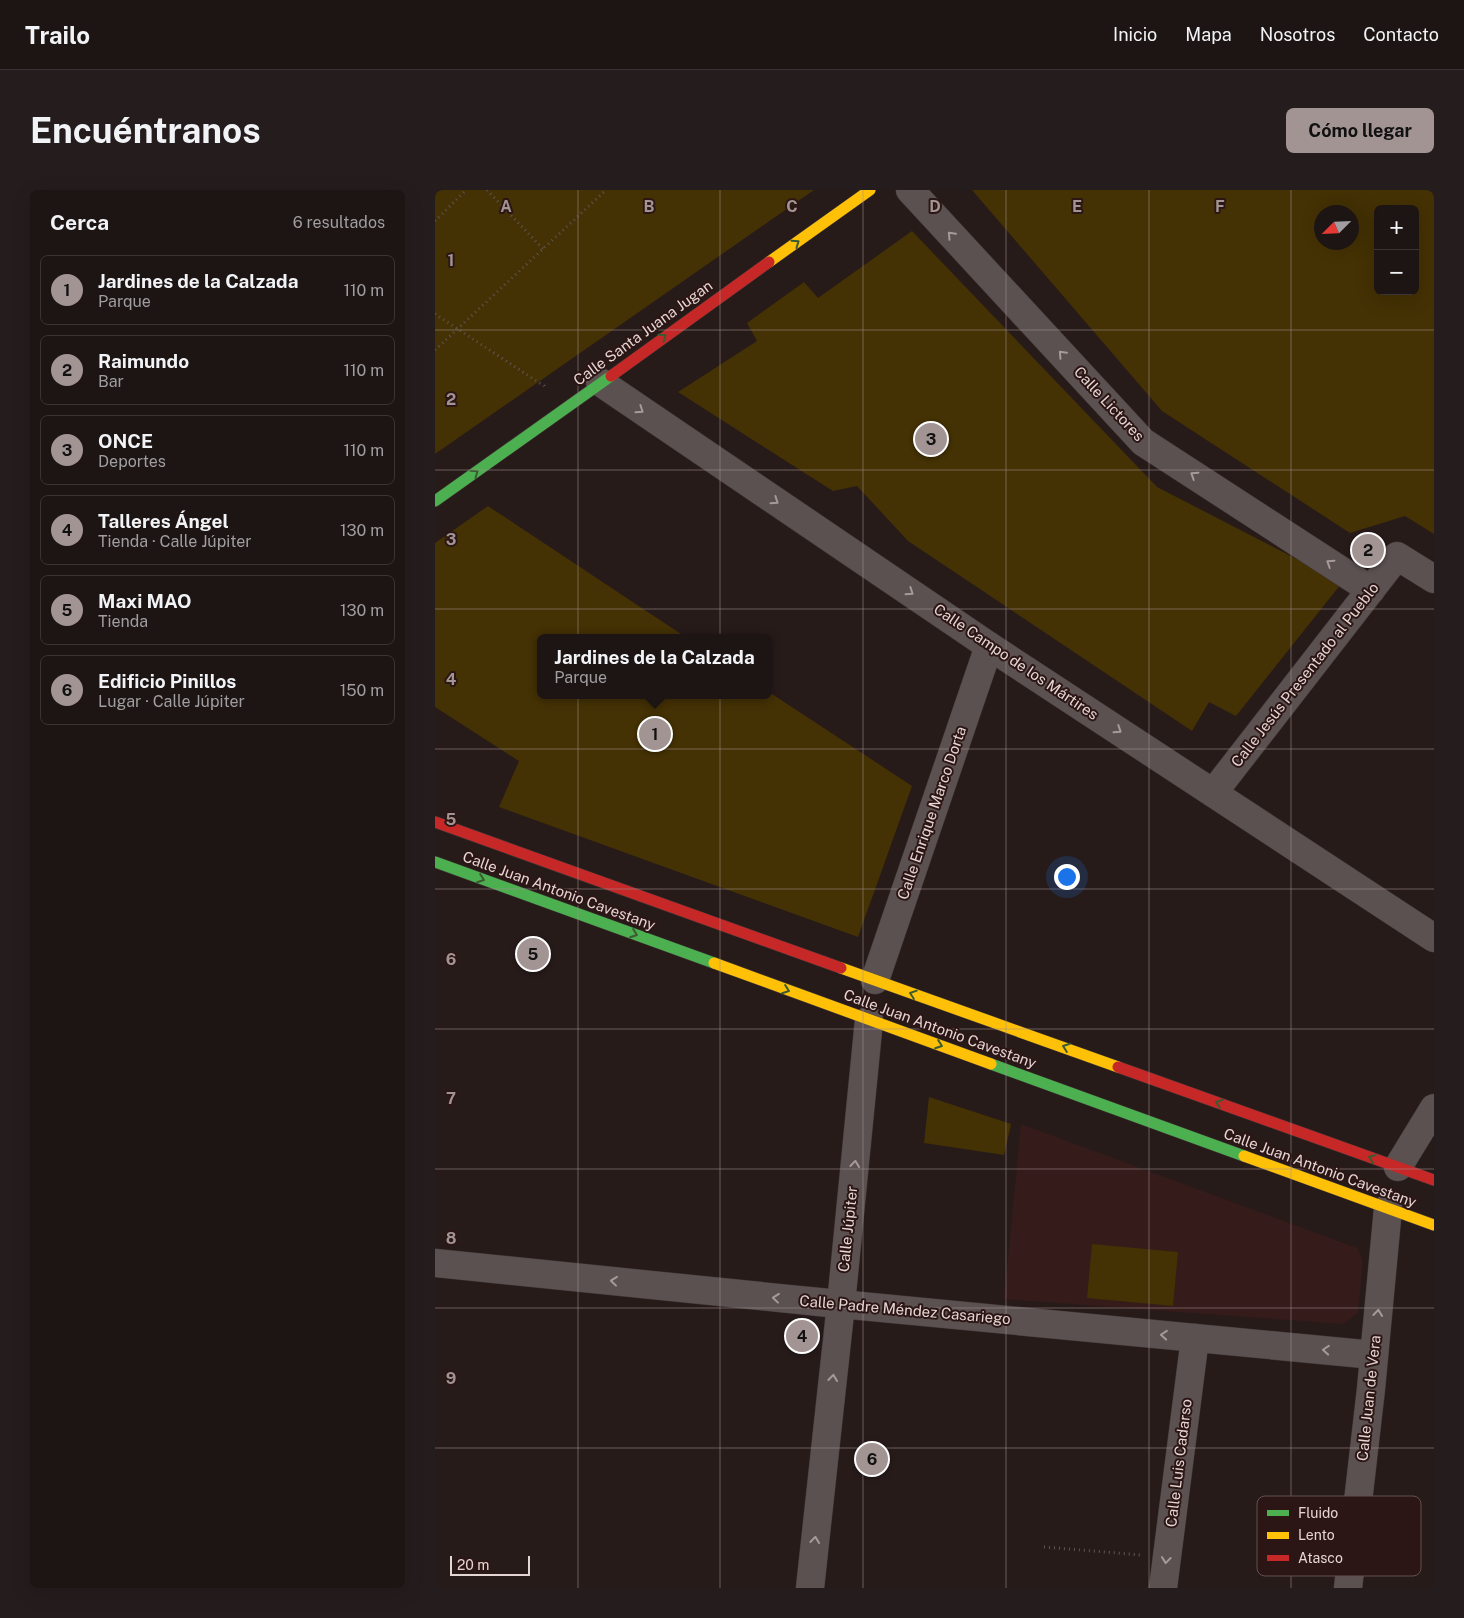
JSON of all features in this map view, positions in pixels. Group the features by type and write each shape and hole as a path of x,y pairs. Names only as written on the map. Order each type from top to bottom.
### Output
{"main road":[{"name":"Calle Santa Juana Jugan","path":"435,501 557,416 600,382 869,190"},
{"name":"Calle Juan Antonio Cavestany","path":"435,822 1434,1180"},
{"name":"Calle Juan Antonio Cavestany","path":"435,862 1434,1225"}],"street":[{"name":"Calle Lictores","path":"909,190 1143,442 1371,590"},
{"name":"Calle Campo de los Mártires","path":"600,382 989,646 1434,938"},
{"name":"Calle Jesús Presentado al Pueblo","path":"1213,793 1397,556 1434,579"},
{"name":"Calle Enrique Marco Dorta","path":"875,980 989,646"},
{"name":"Calle Júpiter","path":"810,1588 869,1020"},
{"path":"1398,1168 1434,1108"},
{"name":"Calle Juan de Vera","path":"1358,1496 1389,1208"},
{"name":"Calle Padre Méndez Casariego","path":"435,1263 1374,1355"},
{"name":"Calle Luis Cadarso","path":"1163,1588 1195,1338"}],"path":[{"path":"435,221 466,190"},
{"path":"487,190 543,248"},
{"path":"435,350 606,190"},
{"path":"435,314 544,386 546,393"},
{"path":"1044,1547 1148,1556"}],"shaded area":[{"path":"435,190 814,190 435,454"},
{"path":"972,190 1434,190 1434,534 1405,516 1350,533 1162,411"},
{"path":"912,231 1157,487 1320,571 1341,584 1236,716 1209,702 1192,731 908,541 857,486 833,491 678,392 757,341 747,323 804,282 818,298"},
{"path":"488,506 681,634 537,634 537,699 772,699 772,694 912,786 858,937 499,807 519,761 435,707 435,543"},
{"path":"929,1097 1011,1124 1004,1155 924,1143"},
{"path":"1021,1124 1357,1248 1363,1260 1358,1313 1343,1324 1004,1299"},
{"path":"1092,1244 1178,1252 1173,1306 1087,1298"}],"traffic: fast":[{"path":"435,501 611,376"},
{"path":"435,862 714,963"},
{"path":"991,1064 1244,1156"}],"traffic: slow":[{"path":"769,262 870,190"},
{"path":"714,963 991,1064"},
{"path":"841,968 1118,1067"},
{"path":"1244,1156 1434,1225"}],"traffic: jam":[{"path":"611,376 769,262"},
{"path":"435,822 841,968"},
{"path":"1118,1067 1434,1180"}],"place":[{"name":"ONCE","path":"931,439"},
{"name":"Raimundo","path":"1368,550"},
{"name":"Jardines de la Calzada","path":"655,734"},
{"name":"Maxi MAO","path":"533,954"},
{"name":"Talleres Ángel","path":"802,1336"},
{"name":"Edificio Pinillos","path":"872,1459"}]}
